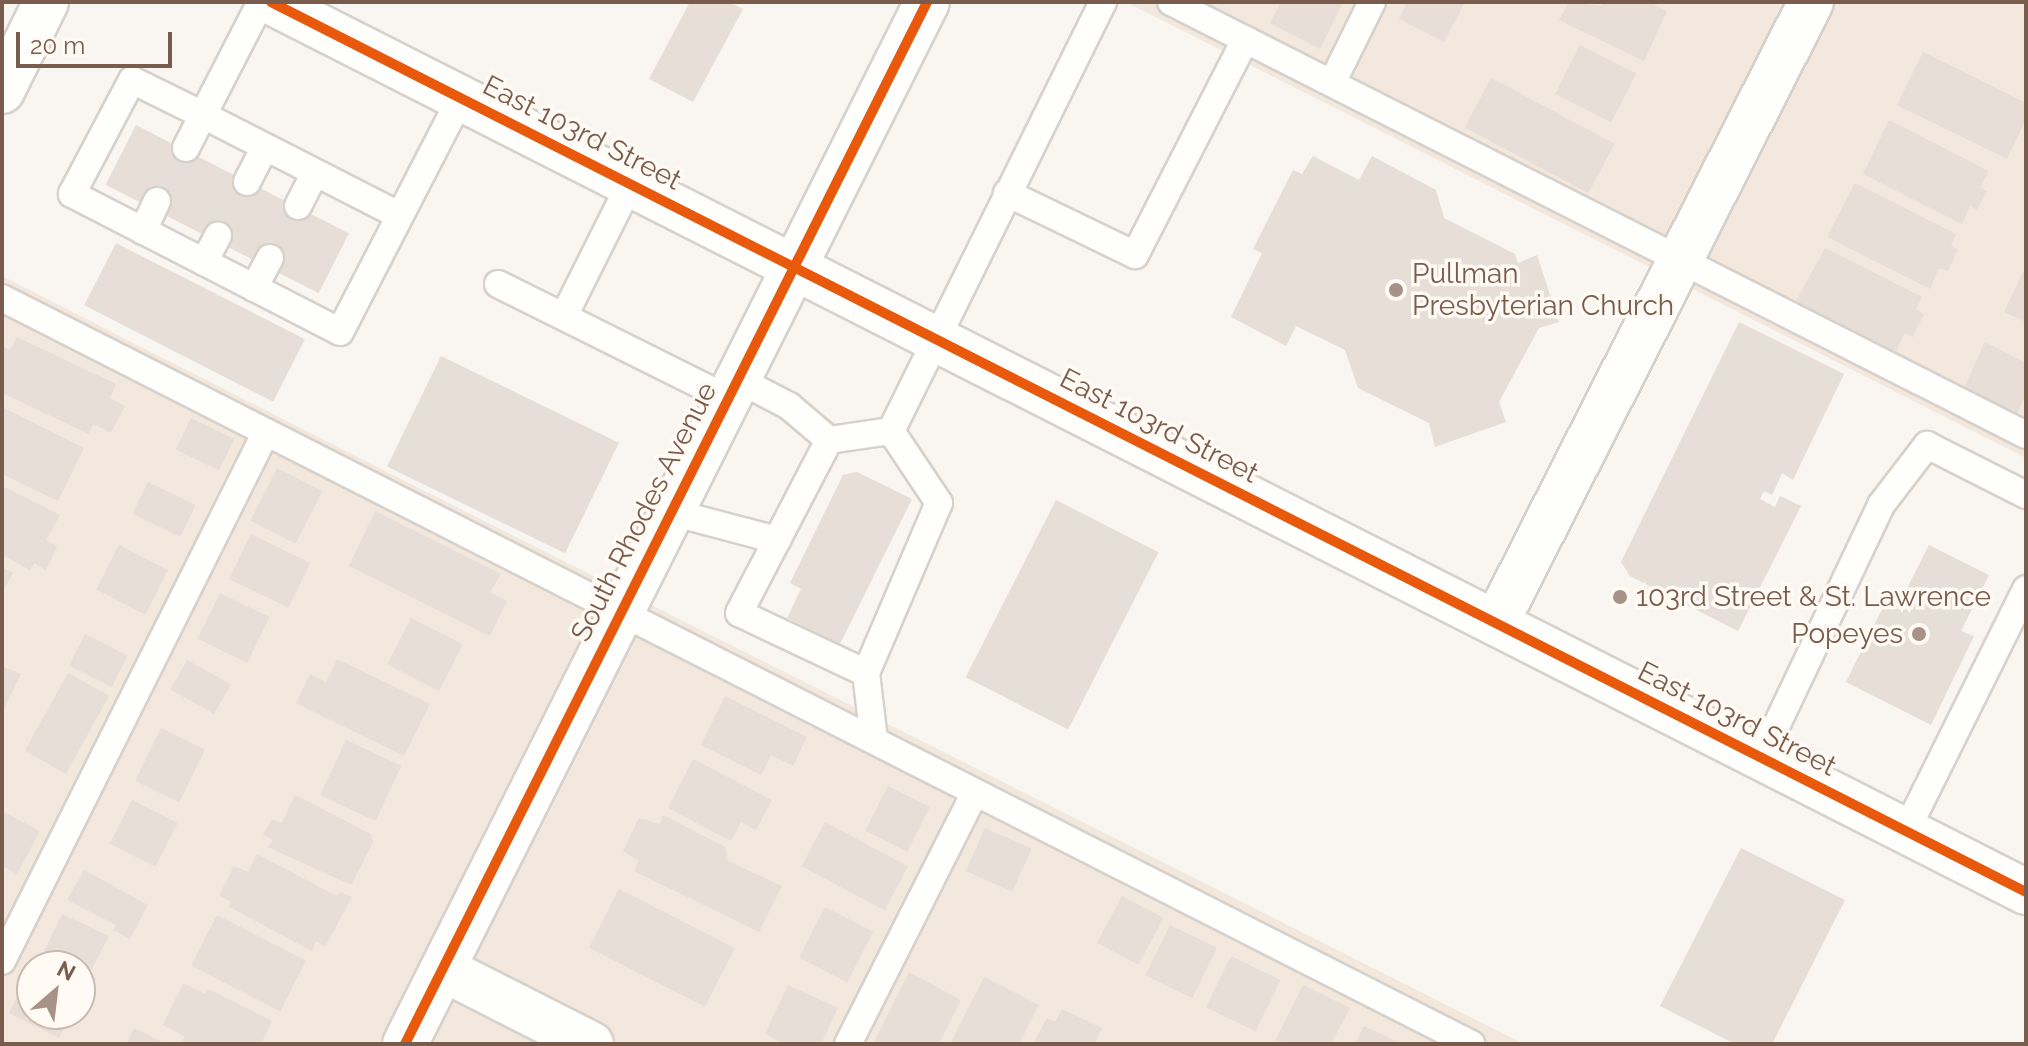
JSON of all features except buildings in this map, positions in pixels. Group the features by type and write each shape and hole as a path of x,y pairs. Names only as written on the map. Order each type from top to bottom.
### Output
{"street":[{"path":"2,91 46,2"},
{"name":"East 103rd Street","path":"271,2 2026,892"},
{"name":"South Rhodes Avenue","path":"405,1044 927,2"},
{"path":"1496,623 1811,2"},
{"path":"443,969 591,1044"}],"lane":[{"path":"186,148 261,2"},
{"path":"891,431 933,338 1103,2"},
{"path":"1171,2 2026,435"},
{"path":"1332,83 1372,2"},
{"path":"1007,193 1135,255 1245,40"},
{"path":"400,216 132,80 72,194 340,332 400,216 461,98"},
{"path":"247,182 265,147"},
{"path":"298,206 315,173"},
{"path":"564,316 630,184"},
{"path":"143,231 157,201"},
{"path":"204,262 218,236"},
{"path":"254,288 270,258"},
{"path":"498,284 564,316 732,388 789,406 829,440 891,431"},
{"path":"2,298 1471,1044"},
{"path":"874,740 866,673 939,503 891,431"},
{"path":"2,961 266,432"},
{"path":"829,440 739,613 866,673"},
{"path":"1761,758 1881,505 1927,445 2026,495"},
{"path":"671,512 777,540"},
{"path":"1906,831 2026,589"},
{"path":"848,1044 975,793"}],"shaded area":[{"path":"1126,2 2026,2 2026,458"},
{"path":"2,276 375,466 1524,1044 2,1044"}],"cycle path":[{"path":"271,2 2026,892"},
{"path":"405,1044 927,2"}],"place":[{"name":"Pullman Presbyterian Church","path":"1396,290"},
{"name":"103rd Street & St. Lawrence","path":"1620,597"},
{"name":"Popeyes","path":"1919,634"}]}
